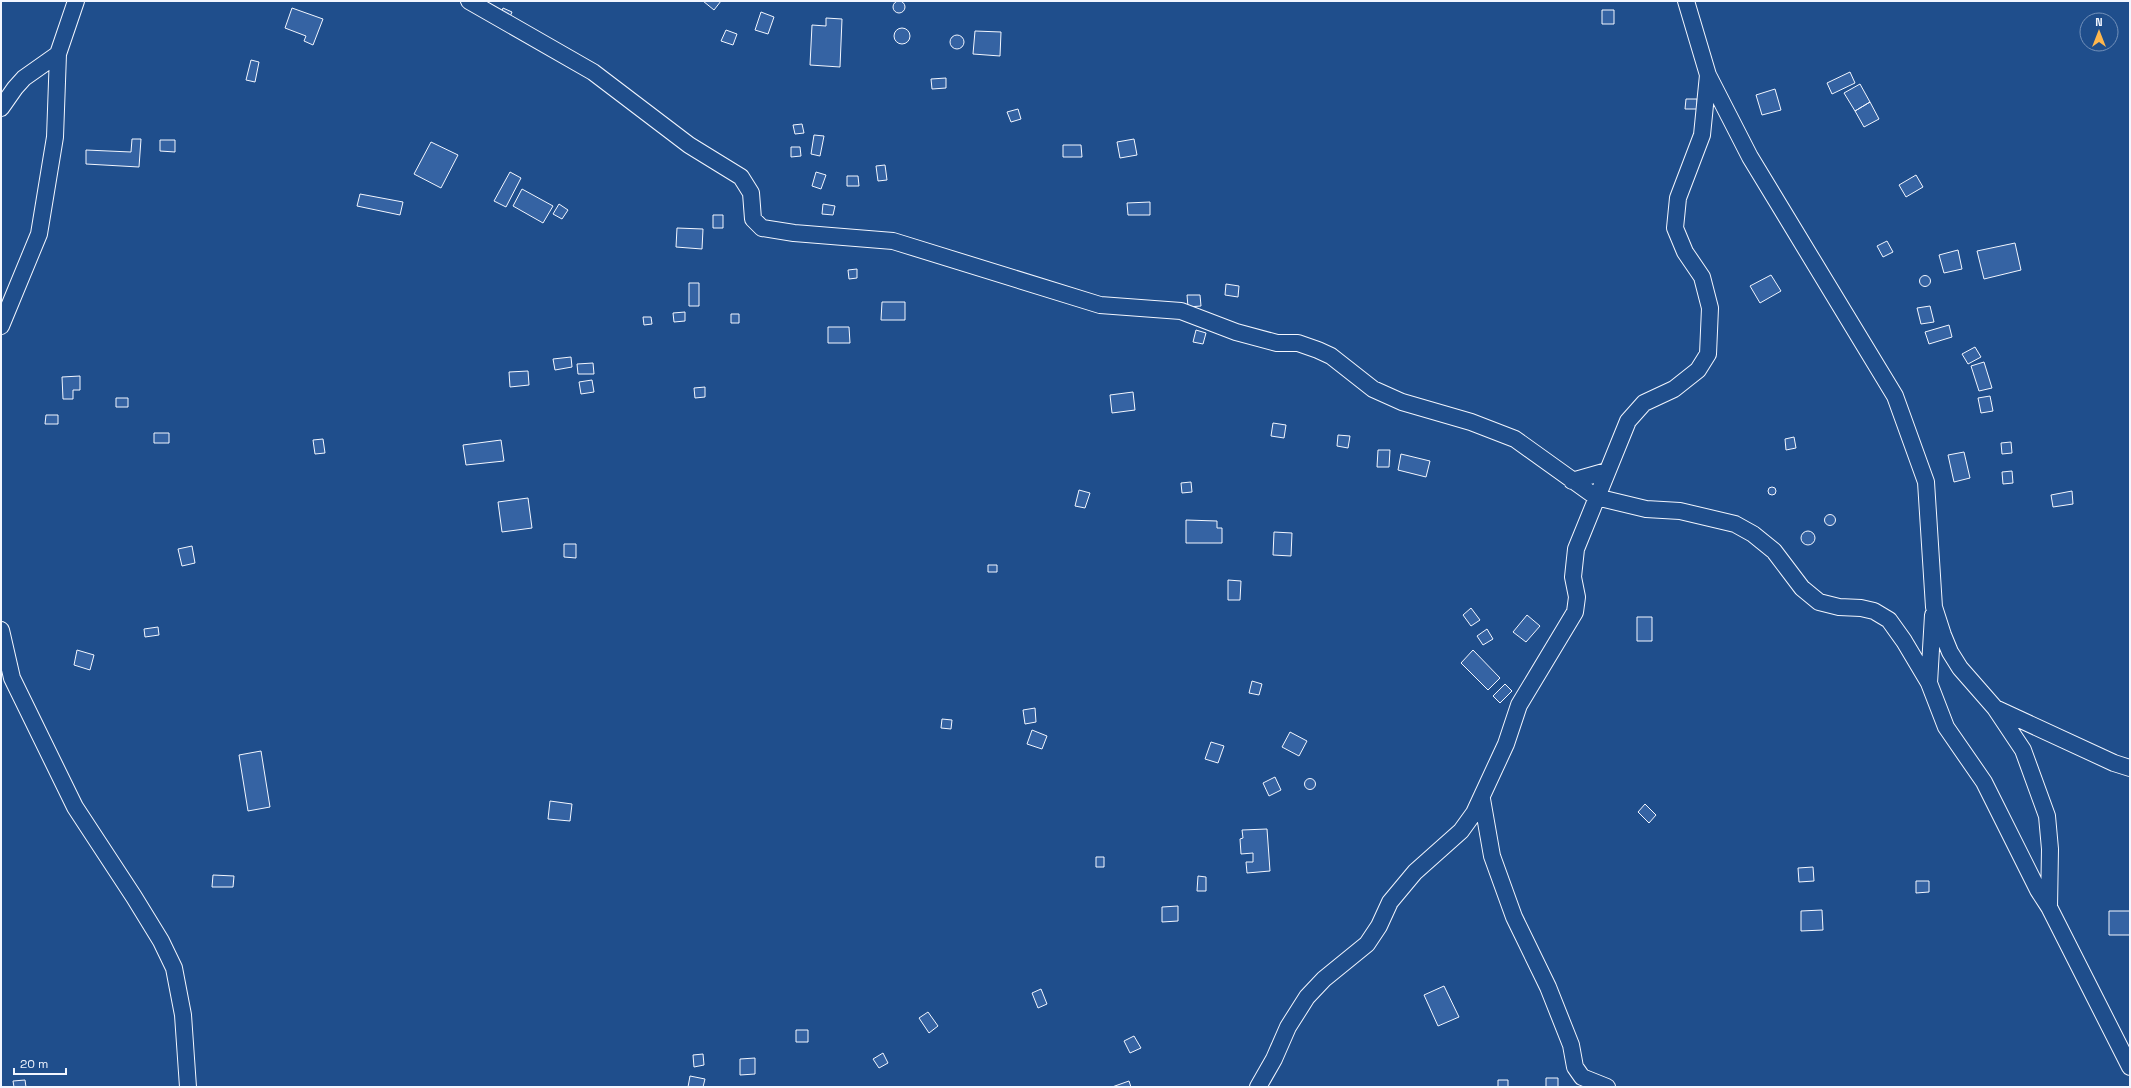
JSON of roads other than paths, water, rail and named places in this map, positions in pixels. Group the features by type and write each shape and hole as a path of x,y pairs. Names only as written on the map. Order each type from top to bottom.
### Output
{"street":[{"path":"1,326 39,234 55,137 58,54 76,1"},
{"path":"469,1 593,72 689,146 727,167 741,177 751,193 753,219 762,228 794,233 893,241 1100,305 1176,310 1256,338 1277,343 1298,343 1331,356 1373,389 1402,402 1471,422 1515,439 1596,498 1646,509 1680,511 1713,518 1741,528 1774,551 1802,588 1819,602 1839,607 1868,610 1889,620 1929,683 1946,727 1984,782 2130,1067"},
{"path":"1686,1 1708,75 1750,157 1895,396 1926,482 1934,607 1929,683"},
{"path":"1,108 24,78 58,54"},
{"path":"1258,1087 1274,1059 1288,1027 1307,997 1324,979 1372,938 1390,902 1415,872 1462,831 1482,799 1506,744 1519,705 1574,612 1577,597 1573,577 1574,556 1628,421 1644,403 1674,389 1698,370 1708,354 1710,308 1702,277 1682,246 1675,228 1678,198 1702,135 1708,75"},
{"path":"1572,481 1607,471"},
{"path":"1934,607 1950,652 1960,668 1995,708 2022,750 2047,816 2050,849 2049,907"},
{"path":"1,630 12,678 75,807 134,897 161,941 174,968 183,1015 188,1087"},
{"path":"1995,708 2114,763 2130,768"},
{"path":"1482,799 1492,856 1514,918 1548,987 1571,1045 1575,1068 1582,1077 1607,1087"}]}
